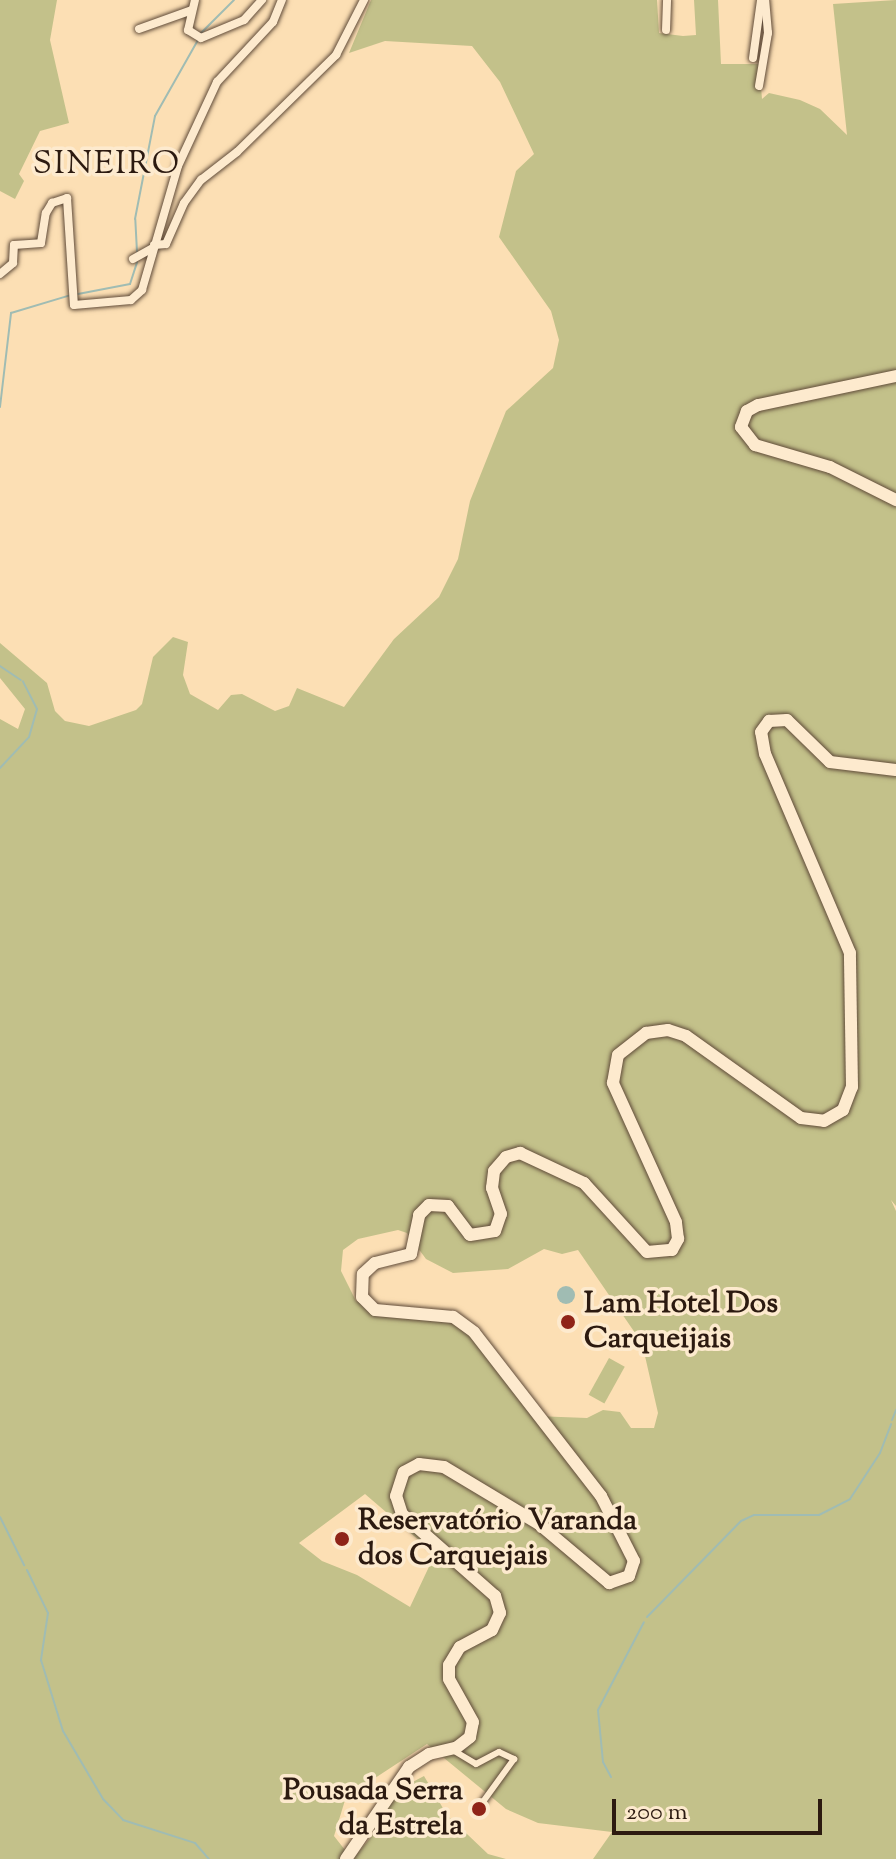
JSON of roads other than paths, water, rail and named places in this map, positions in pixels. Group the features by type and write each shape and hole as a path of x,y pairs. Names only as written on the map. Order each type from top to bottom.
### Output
{"main road":[{"path":"896,376 758,405 747,411 741,427 755,445 830,467 896,500"},
{"path":"346,1859 409,1767 468,1740 473,1727 449,1679 449,1665 460,1647 495,1626 499,1607 486,1587 402,1514 396,1496 404,1472 419,1464 444,1467 539,1524 609,1583 629,1576 633,1555 601,1496 474,1332 453,1317 375,1310 362,1297 363,1274 375,1263 411,1254 419,1215 429,1205 448,1206 470,1235 495,1231 501,1214 491,1182 494,1171 506,1157 520,1153 584,1183 647,1252 672,1250 678,1239 676,1222 613,1083 618,1055 646,1033 668,1030 686,1036 801,1118 824,1121 843,1110 852,1087 850,953 765,754 761,732 769,721 787,720 830,762 896,770"}],"street":[{"path":"195,0 188,30 198,37 244,20 262,0"},
{"path":"0,274 13,263 14,245 41,243 46,213 52,203 67,198 74,305 131,300 142,290 178,166 217,82 273,22 282,0"},
{"path":"136,258 154,246 166,244 184,203 201,180 237,152 336,55 364,0"},
{"path":"666,30 667,0"},
{"path":"753,58 763,0"},
{"path":"759,86 768,33 763,0"},
{"path":"139,29 192,10"},
{"path":"451,1749 476,1764 499,1752 514,1759 482,1803"}],"water":[{"path":"566,1286 575,1295 566,1304 557,1295"}],"waterway":[{"path":"200,34 234,0"},
{"path":"137,252 135,219 155,116 198,40"},
{"path":"78,294 130,284 137,262"},
{"path":"0,407 11,313 71,295"},
{"path":"0,666 21,680"},
{"path":"0,768 29,737 37,709 23,681"},
{"path":"892,1420 896,1410"},
{"path":"647,1617 741,1521 754,1515 819,1515 850,1499 880,1453 891,1424"},
{"path":"0,1517 24,1565"},
{"path":"27,1570 48,1613 41,1660 63,1731 103,1799 123,1820 195,1843 209,1859"},
{"path":"611,1777 603,1762 598,1710 644,1622"}],"place":[{"name":"Lam Hotel Dos Carqueijais","path":"568,1322"},
{"name":"Reservatório Varanda dos Carquejais","path":"342,1539"},
{"name":"Pousada Serra da Estrela","path":"479,1809"}],"district":[{"name":"SINEIRO","path":"107,165"}]}
